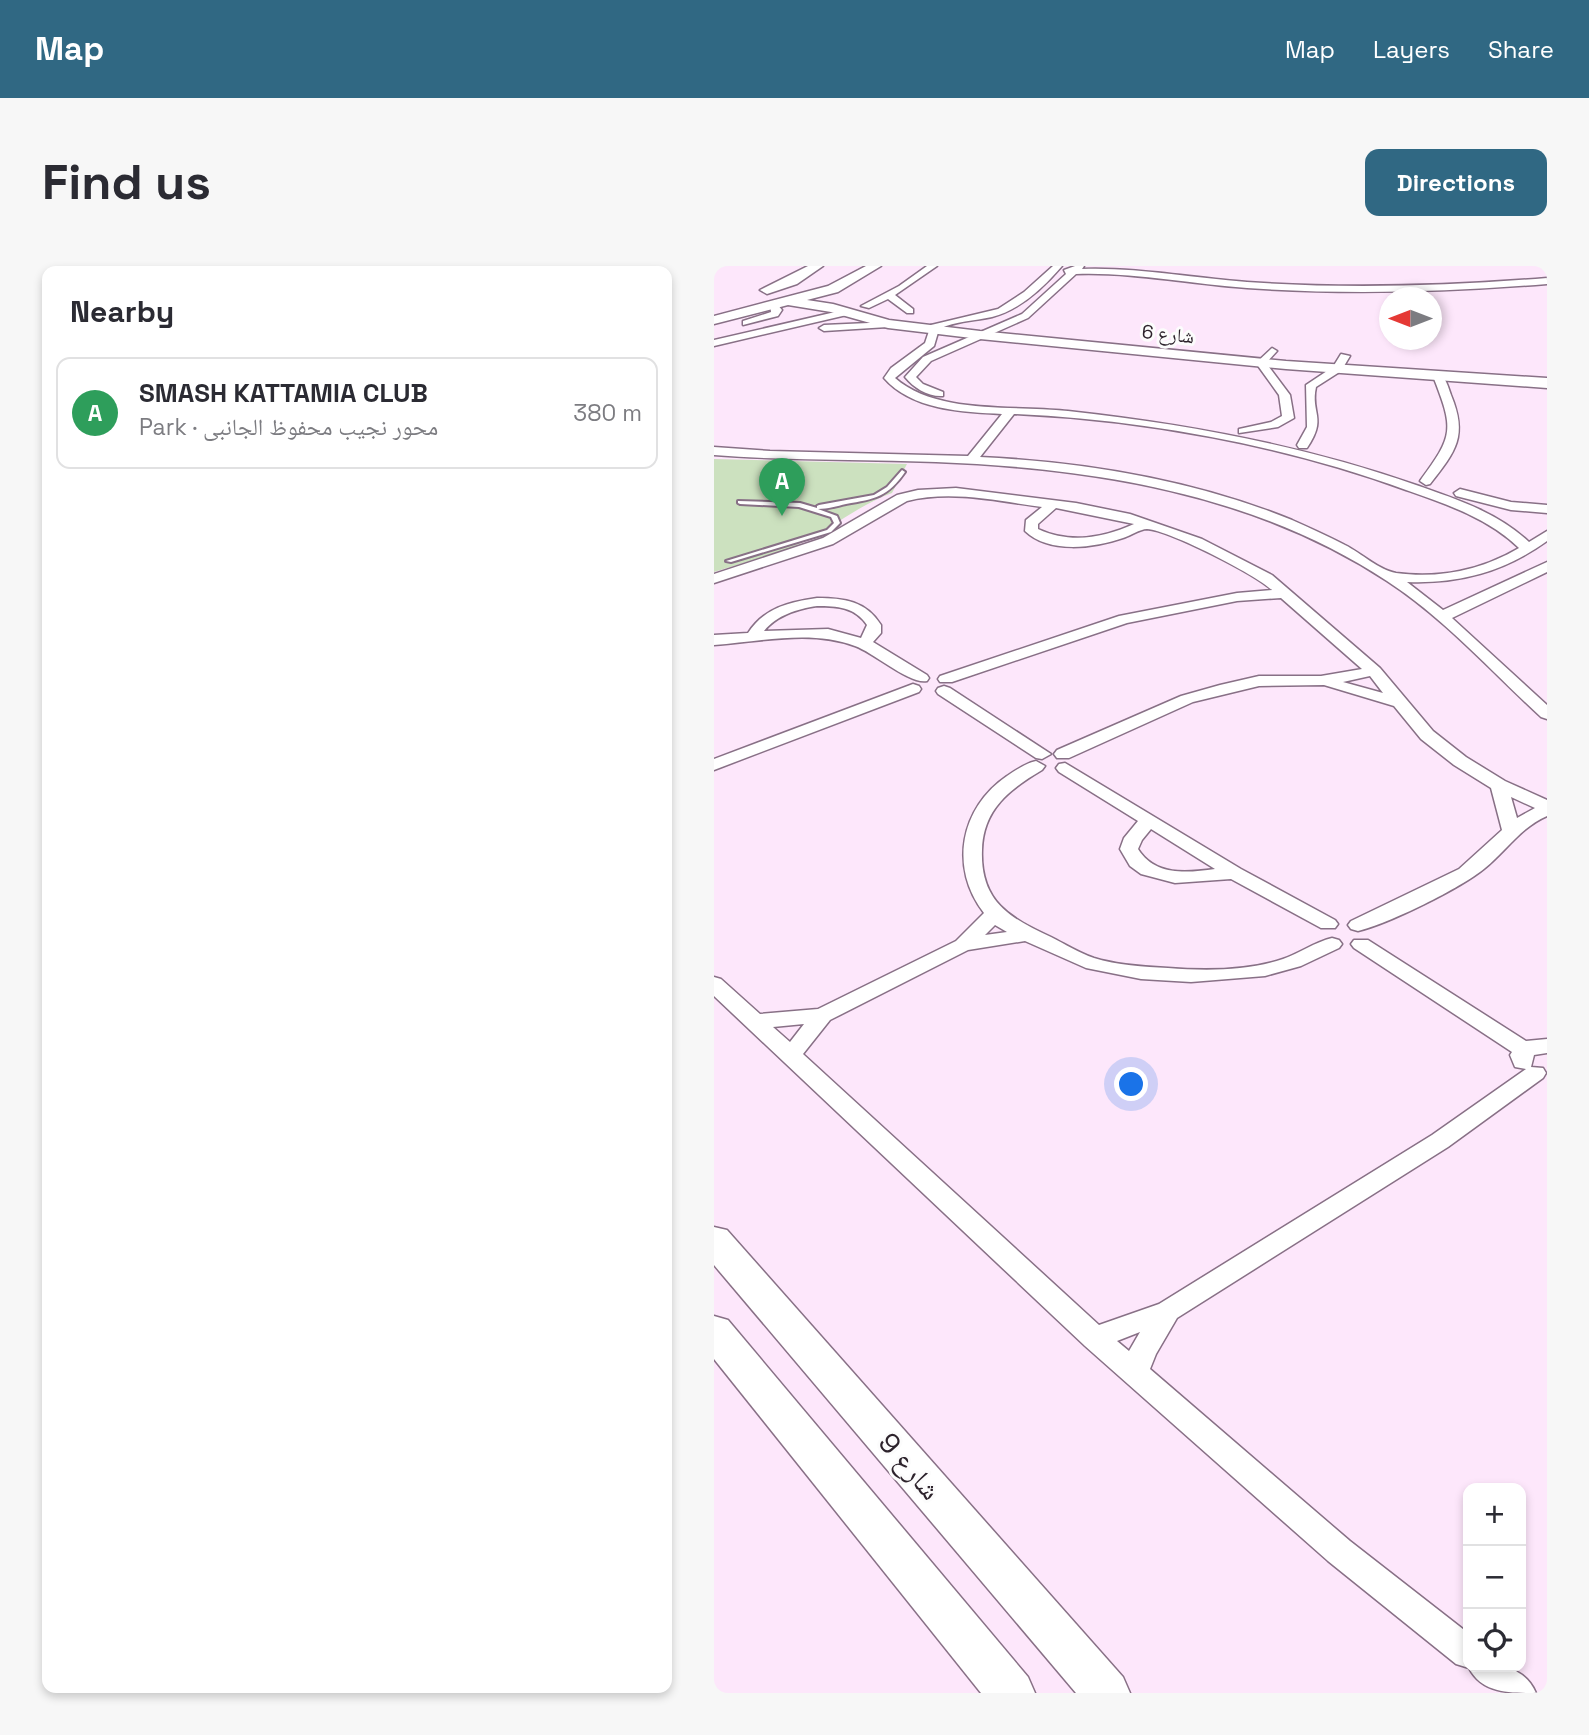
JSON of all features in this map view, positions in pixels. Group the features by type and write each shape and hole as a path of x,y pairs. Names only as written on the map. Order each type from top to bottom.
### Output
{"street":[{"path":"714,320 819,293 875,266"},
{"path":"866,306 889,295 933,266"},
{"path":"1120,266 1212,277 1347,284 1435,283 1547,275"},
{"path":"714,306 792,281 814,267"},
{"path":"1528,549 1504,527 1466,508 1339,464 1230,438 1064,413 923,400 896,387 889,378 895,370 930,344 933,330 941,323 1007,309 1055,269 1350,289 1471,287 1547,281"},
{"path":"1077,269 1025,316 927,359 911,377 919,386 950,396 1082,408 1243,431 1303,445 1426,481 1475,499 1547,509"},
{"name":"شارع 6","path":"819,293 866,306 1272,351 1438,376 1547,383"},
{"path":"889,295 900,306 921,312"},
{"path":"714,332 771,316 777,312 781,303"},
{"name":"شارع 6","path":"781,303 848,312 888,324 933,330 1261,363 1547,369"},
{"path":"714,343 848,312"},
{"path":"769,331 888,324"},
{"path":"1243,431 1274,425 1288,418 1290,409 1287,399 1261,363 1272,351"},
{"path":"1303,445 1314,424 1315,413 1308,392 1311,384 1341,363"},
{"path":"1426,481 1448,454 1455,432 1453,412 1438,376"},
{"path":"972,459 1012,410"},
{"path":"714,451 972,459 1101,474 1222,502 1295,527 1391,577 1441,617 1547,714"},
{"path":"714,579 828,541 902,498 918,494 956,492 1101,512 1146,524 1197,542 1268,578 1374,671 1427,735 1460,761 1499,785 1547,809"},
{"path":"1052,505 1031,523 1032,531 1042,537 1062,541 1098,542 1115,538 1146,524"},
{"path":"1391,577 1449,578 1475,574 1496,568 1547,535"},
{"path":"1441,617 1528,578 1547,566"},
{"path":"1237,597 1268,578"},
{"path":"714,765 917,684 945,685 1124,619 1237,597 1287,593"},
{"path":"754,636 762,623 775,612 812,603 835,603 858,607 869,616 874,625 873,633 864,644"},
{"path":"714,640 803,632 826,634 864,644 917,684"},
{"path":"945,685 1039,760 1049,771 1187,699 1259,681 1321,681 1374,671"},
{"path":"1321,681 1403,703"},
{"path":"1039,760 986,805 976,827 970,850 973,873 995,915 1090,964 1135,971 1193,975 1240,973 1288,964 1330,934 1342,921 1536,1048"},
{"path":"1064,761 1149,821 1330,934"},
{"path":"1499,785 1511,830"},
{"path":"1360,934 1466,873 1500,845 1521,821 1547,809"},
{"path":"1149,821 1133,838 1129,849 1134,861 1146,870 1165,876 1186,877 1234,873"},
{"path":"754,1021 822,1015 963,945 995,915"},
{"path":"963,945 1029,934"},
{"path":"714,984 1095,1338 1339,1551 1463,1649"},
{"path":"792,1054 822,1015"},
{"path":"1095,1338 1168,1311 1541,1075 1522,1062 1521,1055 1536,1048"},
{"name":"شارع 9","path":"714,1240 1106,1693"},
{"path":"1135,1373 1143,1351 1168,1311"},
{"path":"714,1331 1011,1693"},
{"path":"1492,1672 1519,1693"}],"lane":[{"path":"740,502 814,507 860,502 882,495 892,488 902,472"},
{"path":"729,561 829,531 837,523 834,516 814,507"},
{"path":"812,536 828,541"}],"green space":[{"path":"714,459 907,464 892,493 867,504 797,545 714,572"}],"place":[{"name":"SMASH KATTAMIA CLUB","path":"782,516"}]}
